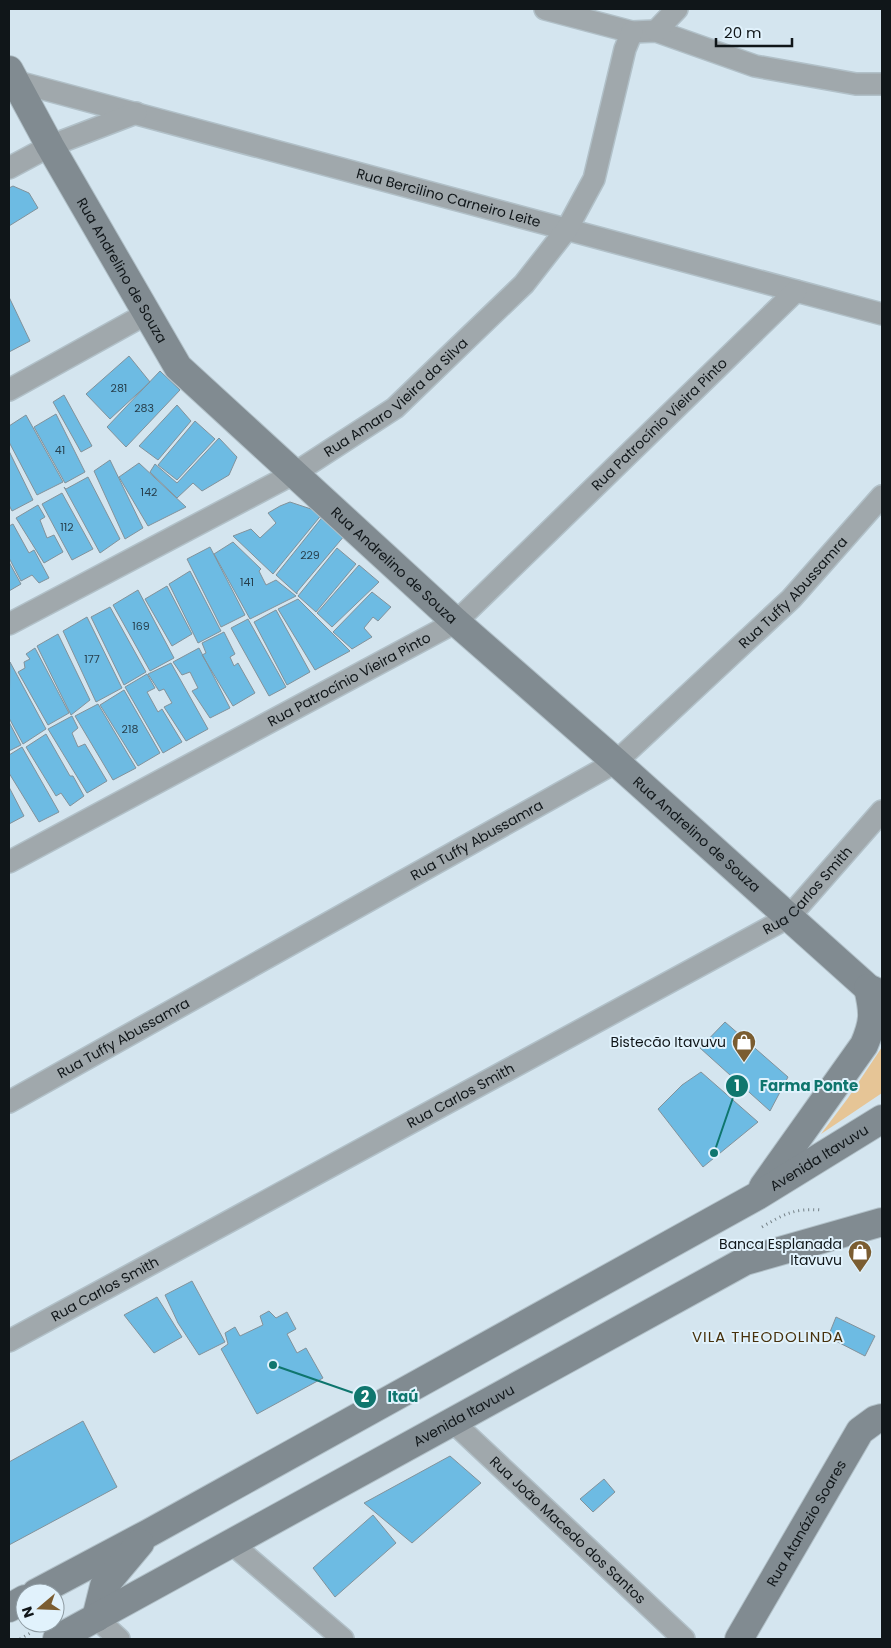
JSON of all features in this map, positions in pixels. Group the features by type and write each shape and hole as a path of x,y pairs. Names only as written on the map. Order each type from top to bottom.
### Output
{"main road":[{"name":"Rua Andrelino de Souza","path":"12,76 50,146 178,367 456,622 789,917 876,1003"},
{"name":"Avenida Itavuvu","path":"757,1196 864,1045 873,1022 876,1003"},
{"name":"Avenida Itavuvu","path":"55,1583 149,1533 757,1196 882,1119"},
{"name":"Avenida Itavuvu","path":"57,1639 745,1261 882,1222"},
{"name":"Rua Atanázio Soares","path":"739,1639 860,1431 874,1420 882,1418"},
{"path":"96,1618 104,1586 149,1533"}],"street":[{"path":"656,31 677,9"},
{"path":"557,10 632,32 656,31 755,66 856,84 882,84"},
{"name":"Rua Amaro Vieira da Silva","path":"9,624 295,473 395,408 524,284 567,229 594,179 625,49 632,32"},
{"name":"Rua Bercilino Carneiro Leite","path":"12,76 136,112 882,314"},
{"path":"9,168 50,146 136,112"},
{"name":"Rua Patrocínio Vieira Pinto","path":"9,862 456,622 796,291"},
{"path":"9,390 146,314"},
{"name":"Rua Tuffy Abussamra","path":"9,1102 616,762 791,599 882,496"},
{"name":"Rua Carlos Smith","path":"9,1341 789,917 882,811"},
{"name":"Rua João Macedo dos Santos","path":"452,1421 684,1639"},
{"path":"231,1543 343,1639"},
{"path":"96,1618 119,1639"}],"shaded area":[{"path":"882,1047 882,1093 821,1134 848,1098"}],"building":[{"path":"13,186 29,193 38,208 9,226 9,188"},
{"path":"9,297 30,341 9,352"},
{"path":"129,356 150,382 110,419 86,394"},
{"path":"160,371 180,390 126,447 107,427"},
{"path":"64,395 92,446 81,452 53,402"},
{"path":"177,405 191,421 158,460 139,446"},
{"path":"56,414 85,472 65,483 34,427"},
{"path":"26,415 63,482 37,495 9,442 9,426"},
{"path":"195,421 215,439 177,480 158,465"},
{"path":"219,438 237,457 229,475 202,491 193,483 177,498 150,472 155,464 177,483"},
{"path":"9,451 33,500 12,511 9,505"},
{"path":"110,460 143,528 125,539 94,471"},
{"path":"139,463 186,507 148,526 119,477"},
{"path":"88,477 120,539 100,553 64,487 66,489"},
{"path":"62,493 93,549 72,560 42,504"},
{"path":"290,502 323,513 273,574 233,536 251,529 260,538 276,523 268,513"},
{"path":"38,505 45,517 40,520 47,538 54,535 63,552 44,563 16,518"},
{"path":"324,515 345,535 297,594 276,575"},
{"path":"13,524 29,553 34,550 49,578 39,583 32,575 21,581 9,558 9,526"},
{"path":"233,542 261,569 259,571 266,585 276,580 296,596 250,619 214,554"},
{"path":"210,547 245,615 221,627 187,559"},
{"path":"337,548 356,564 316,612 298,596"},
{"path":"9,562 21,584 9,591"},
{"path":"359,565 379,582 332,627 317,613"},
{"path":"190,571 221,631 198,643 169,584"},
{"path":"167,586 192,634 172,646 145,599"},
{"path":"138,590 174,658 150,671 113,605"},
{"path":"372,592 391,607 378,621 373,617 364,628 372,637 352,649 333,632"},
{"path":"298,599 350,651 315,670 278,609"},
{"path":"110,607 146,672 124,685 91,617"},
{"path":"276,610 310,672 287,685 254,622"},
{"path":"87,617 122,688 96,702 63,631"},
{"path":"248,619 286,687 269,696 231,628"},
{"path":"224,632 235,654 230,657 234,666 238,663 255,693 233,706 202,655 206,653 202,643"},
{"path":"58,634 90,700 71,715 37,646"},
{"path":"35,648 69,713 48,725 18,672 25,668 24,662 30,659 26,654"},
{"path":"199,648 230,708 210,718 192,691 198,688 190,672 182,675 173,662"},
{"path":"10,662 46,729 23,744 9,718"},
{"path":"171,663 208,729 186,741 164,707 172,703 164,689 159,691 148,674"},
{"path":"147,674 155,688 147,692 158,712 162,709 182,742 163,753 125,687"},
{"path":"124,690 160,753 138,766 100,705"},
{"path":"98,704 136,768 113,780 75,716"},
{"path":"72,716 78,728 72,733 78,747 85,744 107,781 87,793 48,729"},
{"path":"9,722 21,745 9,751"},
{"path":"46,734 84,796 70,806 61,793 56,796 26,747"},
{"path":"22,747 59,812 39,822 9,773 9,755"},
{"path":"9,787 24,816 9,824"},
{"name":"Bistecão Itavuvu","path":"725,1022 788,1077 770,1111 700,1048"},
{"path":"701,1072 758,1122 703,1167 658,1109 682,1085"},
{"path":"192,1281 225,1342 199,1355 178,1323 165,1295"},
{"path":"157,1297 182,1337 154,1353 124,1315"},
{"path":"269,1311 276,1318 287,1312 296,1329 287,1334 297,1353 306,1348 323,1378 257,1414 221,1349 228,1344 225,1333 235,1327 240,1336 263,1325 260,1316"},
{"path":"836,1317 875,1336 865,1356 828,1337"},
{"path":"83,1421 117,1487 9,1545 9,1462"},
{"path":"450,1456 481,1483 412,1543 364,1503"},
{"path":"604,1479 615,1492 593,1512 580,1499"},
{"path":"373,1515 396,1543 335,1597 313,1568"}],"place":[{"name":"Bistecão Itavuvu","path":"744,1063"},
{"name":"Farma Ponte","path":"714,1153"},
{"name":"Banca Esplanada Itavuvu","path":"860,1273"},
{"name":"Itaú","path":"273,1365"}],"district":[{"name":"VILA THEODOLINDA","path":"768,1337"}]}
